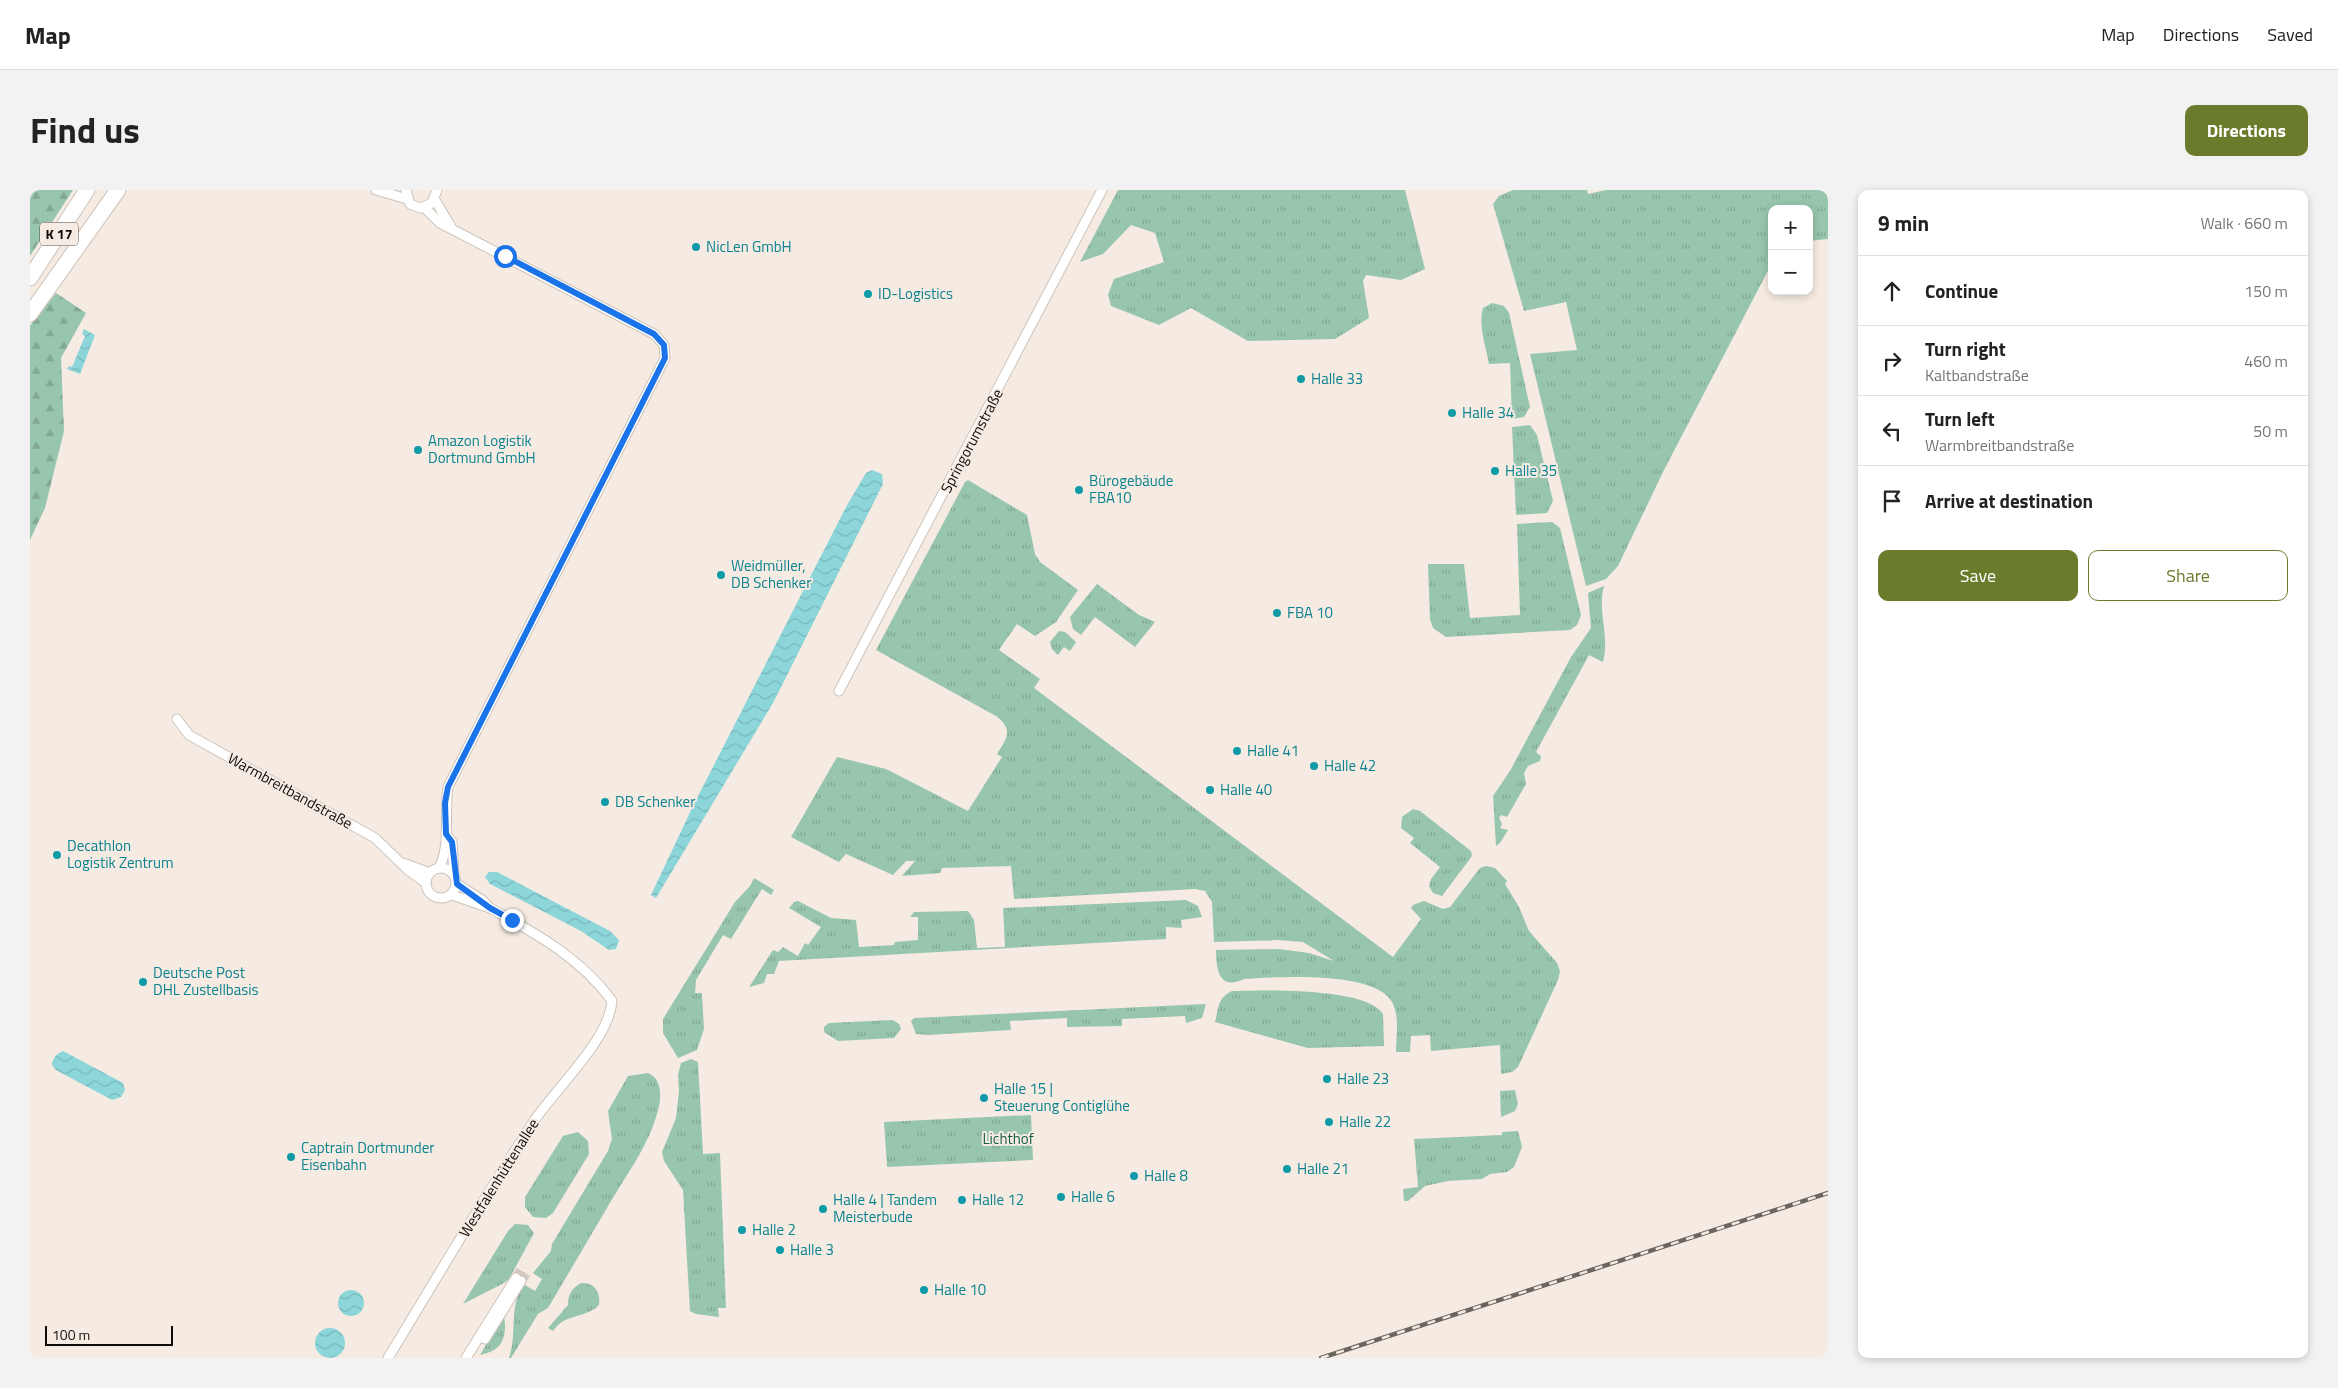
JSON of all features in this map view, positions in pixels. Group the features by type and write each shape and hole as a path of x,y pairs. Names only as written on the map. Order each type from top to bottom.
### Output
{"highway":[{"name":"K 17","path":"30,278 87,190"},
{"name":"K 17","path":"30,314 118,190"}],"street":[{"path":"376,190 407,195 415,207 425,208 440,223 654,334 664,345 665,358 662,368 448,787 445,803 446,834 444,854 439,868"},
{"path":"425,208 435,200 437,190"},
{"name":"Springorumstraße","path":"839,691 1102,190"},
{"path":"435,200 453,230"},
{"name":"Warmbreitbandstraße","path":"177,719 189,735 375,838 408,870 426,883"},
{"path":"446,834 452,842 454,874 457,884 490,908"},
{"name":"Warmbreitbandstraße","path":"403,864 430,873"},
{"path":"454,874 448,869 439,868 430,873 426,883 427,888 433,896 444,898 452,895 490,908"},
{"path":"452,895 457,884"},
{"name":"Westfalenhüttenallee","path":"388,1358 535,1121 583,1059 605,1026 611,1012 612,1001 603,988 564,953 490,908"},
{"path":"466,1358 518,1280 473,1358"}],"green space":[{"path":"30,190 73,190 30,256"},
{"path":"1118,190 1405,190 1425,269 1401,280 1366,275 1363,281 1369,318 1335,339 1248,341 1191,308 1159,325 1111,306 1108,295 1114,279 1164,262 1155,233 1131,225 1103,254 1080,262"},
{"path":"1513,190 1587,190 1588,194 1606,190 1828,190 1828,239 1813,241 1813,205 1768,205 1768,271 1664,470 1618,566 1606,579 1586,586 1530,354 1577,350 1566,302 1524,311 1493,204 1499,196"},
{"path":"56,293 86,313 61,358 64,431 45,508 30,540 30,326"},
{"path":"1492,303 1504,306 1509,313 1530,407 1524,417 1512,419 1510,363 1489,364 1481,322 1483,308"},
{"path":"1530,425 1537,435 1553,501 1547,513 1516,515 1512,427"},
{"path":"968,480 1027,515 1035,554 1040,562 1078,590 1056,622 1035,636 1017,624 999,650 1040,679 1034,688 1393,957 1421,919 1411,908 1413,905 1424,901 1443,909 1450,907 1480,868 1486,866 1495,868 1507,881 1505,884 1519,907 1529,931 1557,963 1560,971 1558,980 1518,1067 1512,1072 1501,1074 1500,1045 1431,1051 1430,1035 1411,1036 1410,1052 1396,1052 1397,1020 1392,1002 1382,992 1366,985 1346,980 1300,977 1244,979 1236,982 1224,980 1218,971 1216,950 1279,949 1309,953 1334,961 1303,942 1278,940 1214,942 1212,902 1205,891 1195,889 1014,899 1011,866 942,868 940,873 902,876 915,861 906,861 893,875 846,854 839,862 791,837 837,757 886,769 968,811 1002,757 997,754 1006,739 1007,730 1002,721 876,650 965,482"},
{"path":"1552,522 1560,528 1581,615 1577,625 1570,630 1446,637 1433,628 1430,619 1428,564 1464,564 1470,618 1520,615 1517,524"},
{"path":"1097,584 1139,615 1155,622 1135,647 1095,617 1081,635 1073,629 1070,617"},
{"path":"1604,586 1602,605 1605,652 1603,662 1589,655 1536,752 1541,756 1540,761 1528,766 1524,773 1526,784 1507,817 1501,815 1499,818 1502,824 1500,828 1508,830 1496,846 1493,796 1510,771 1571,657 1591,628 1588,593"},
{"path":"1059,631 1065,632 1076,642 1070,651 1064,647 1058,655 1052,649 1050,642"},
{"path":"1413,809 1420,811 1471,851 1472,856 1442,896 1433,893 1429,886 1431,879 1440,867 1410,843 1414,838 1401,828 1402,817"},
{"path":"754,878 774,890 771,895 762,889 731,939 723,935 696,980 695,993 702,993 704,1029 697,1050 678,1058 663,1033 663,1019 735,902 750,886"},
{"path":"1186,900 1198,906 1202,917 1181,920 1182,928 1166,927 1166,939 779,961 774,974 767,974 764,983 749,987 773,950 778,952 783,947 798,956 805,943 808,945 821,927 789,908 794,902 798,901 831,918 856,920 859,947 894,945 895,942 918,940 918,917 910,917 914,912 968,911 974,920 977,948 1005,947 1003,908"},
{"path":"1232,991 1313,992 1357,999 1373,1005 1383,1014 1384,1046 1308,1048 1215,1022 1221,1000"},
{"path":"1206,1004 1202,1018 1186,1023 1185,1016 1122,1019 1122,1026 1067,1027 1067,1018 1010,1021 1011,1030 928,1035 916,1034 911,1021 914,1018"},
{"path":"893,1020 899,1024 901,1029 894,1038 838,1041 824,1032 824,1027 829,1023"},
{"path":"691,1059 698,1062 703,1154 720,1153 726,1308 718,1308 719,1317 696,1314 690,1311 683,1190 664,1161 662,1152 676,1118 679,1091 678,1075 681,1063"},
{"path":"648,1073 657,1081 660,1097 654,1125 644,1146 548,1308 538,1314 511,1358 509,1358 512,1348 514,1312 518,1294 523,1284 535,1291 542,1279 533,1273 551,1251 552,1244 608,1151 612,1139 608,1111 628,1076"},
{"path":"1515,1090 1518,1104 1515,1111 1501,1117 1500,1091"},
{"name":"Lichthof","path":"1031,1115 1033,1160 887,1167 884,1122"},
{"path":"1518,1131 1522,1147 1514,1167 1507,1172 1490,1174 1482,1179 1448,1181 1425,1186 1408,1201 1404,1201 1403,1189 1418,1187 1414,1139 1502,1135 1502,1132"},
{"path":"578,1132 588,1141 589,1154 553,1213 546,1218 533,1217 525,1207 525,1197 563,1136"},
{"path":"515,1224 528,1225 534,1233 509,1279 463,1304 508,1231"},
{"path":"581,1283 590,1284 596,1289 599,1296 599,1305 588,1312 563,1321 553,1331 548,1328 568,1305 573,1289"},
{"path":"503,1316 505,1328 501,1343 495,1349 480,1355"}],"water":[{"path":"84,329 95,335 80,374 67,369 69,366 72,367 85,336 82,334"},
{"path":"872,470 882,474 883,484 773,703 656,898 651,895 693,806 846,507 866,473"},
{"path":"489,872 497,872 610,931 619,940 616,949 609,950 581,931 490,884 485,877"},
{"path":"63,1051 123,1083 125,1090 121,1097 112,1100 56,1070 52,1065 53,1061"},
{"path":"351,1290 360,1294 364,1303 360,1312 351,1316 342,1312 338,1303 342,1294"},
{"path":"330,1328 336,1329 344,1337 344,1349 336,1357 330,1358 324,1357 316,1349 315,1343 316,1337 324,1329"}],"tunnel":[{"path":"516,1278 523,1266"},
{"path":"521,1281 529,1270"}],"railway":[{"path":"1321,1358 1828,1193"}],"place":[{"name":"NicLen GmbH","path":"696,247"},
{"name":"ID-Logistics","path":"868,294"},
{"name":"Halle 33","path":"1301,379"},
{"name":"Halle 34","path":"1452,413"},
{"name":"Amazon Logistik Dortmund GmbH","path":"418,450"},
{"name":"Halle 35","path":"1495,471"},
{"name":"Bürogebäude FBA10","path":"1079,490"},
{"name":"Weidmüller, DB Schenker","path":"721,575"},
{"name":"FBA 10","path":"1277,613"},
{"name":"Halle 41","path":"1237,751"},
{"name":"Halle 42","path":"1314,766"},
{"name":"Halle 40","path":"1210,790"},
{"name":"DB Schenker","path":"605,802"},
{"name":"Decathlon Logistik Zentrum","path":"57,855"},
{"name":"Deutsche Post DHL Zustellbasis","path":"143,982"},
{"name":"Halle 23","path":"1327,1079"},
{"name":"Halle 15 | Steuerung Contiglühe","path":"984,1098"},
{"name":"Halle 22","path":"1329,1122"},
{"name":"Captrain Dortmunder Eisenbahn","path":"291,1157"},
{"name":"Halle 21","path":"1287,1169"},
{"name":"Halle 8","path":"1134,1176"},
{"name":"Halle 6","path":"1061,1197"},
{"name":"Halle 12","path":"962,1200"},
{"name":"Halle 4 | Tandem Meisterbude","path":"823,1209"},
{"name":"Halle 2","path":"742,1230"},
{"name":"Halle 3","path":"780,1250"},
{"name":"Halle 10","path":"924,1290"}],"route":[{"path":"505,256 654,334 664,345 665,358 655,382 448,787 445,803 446,834 452,842 454,874 457,884 482,900 490,908 512,920"}]}
